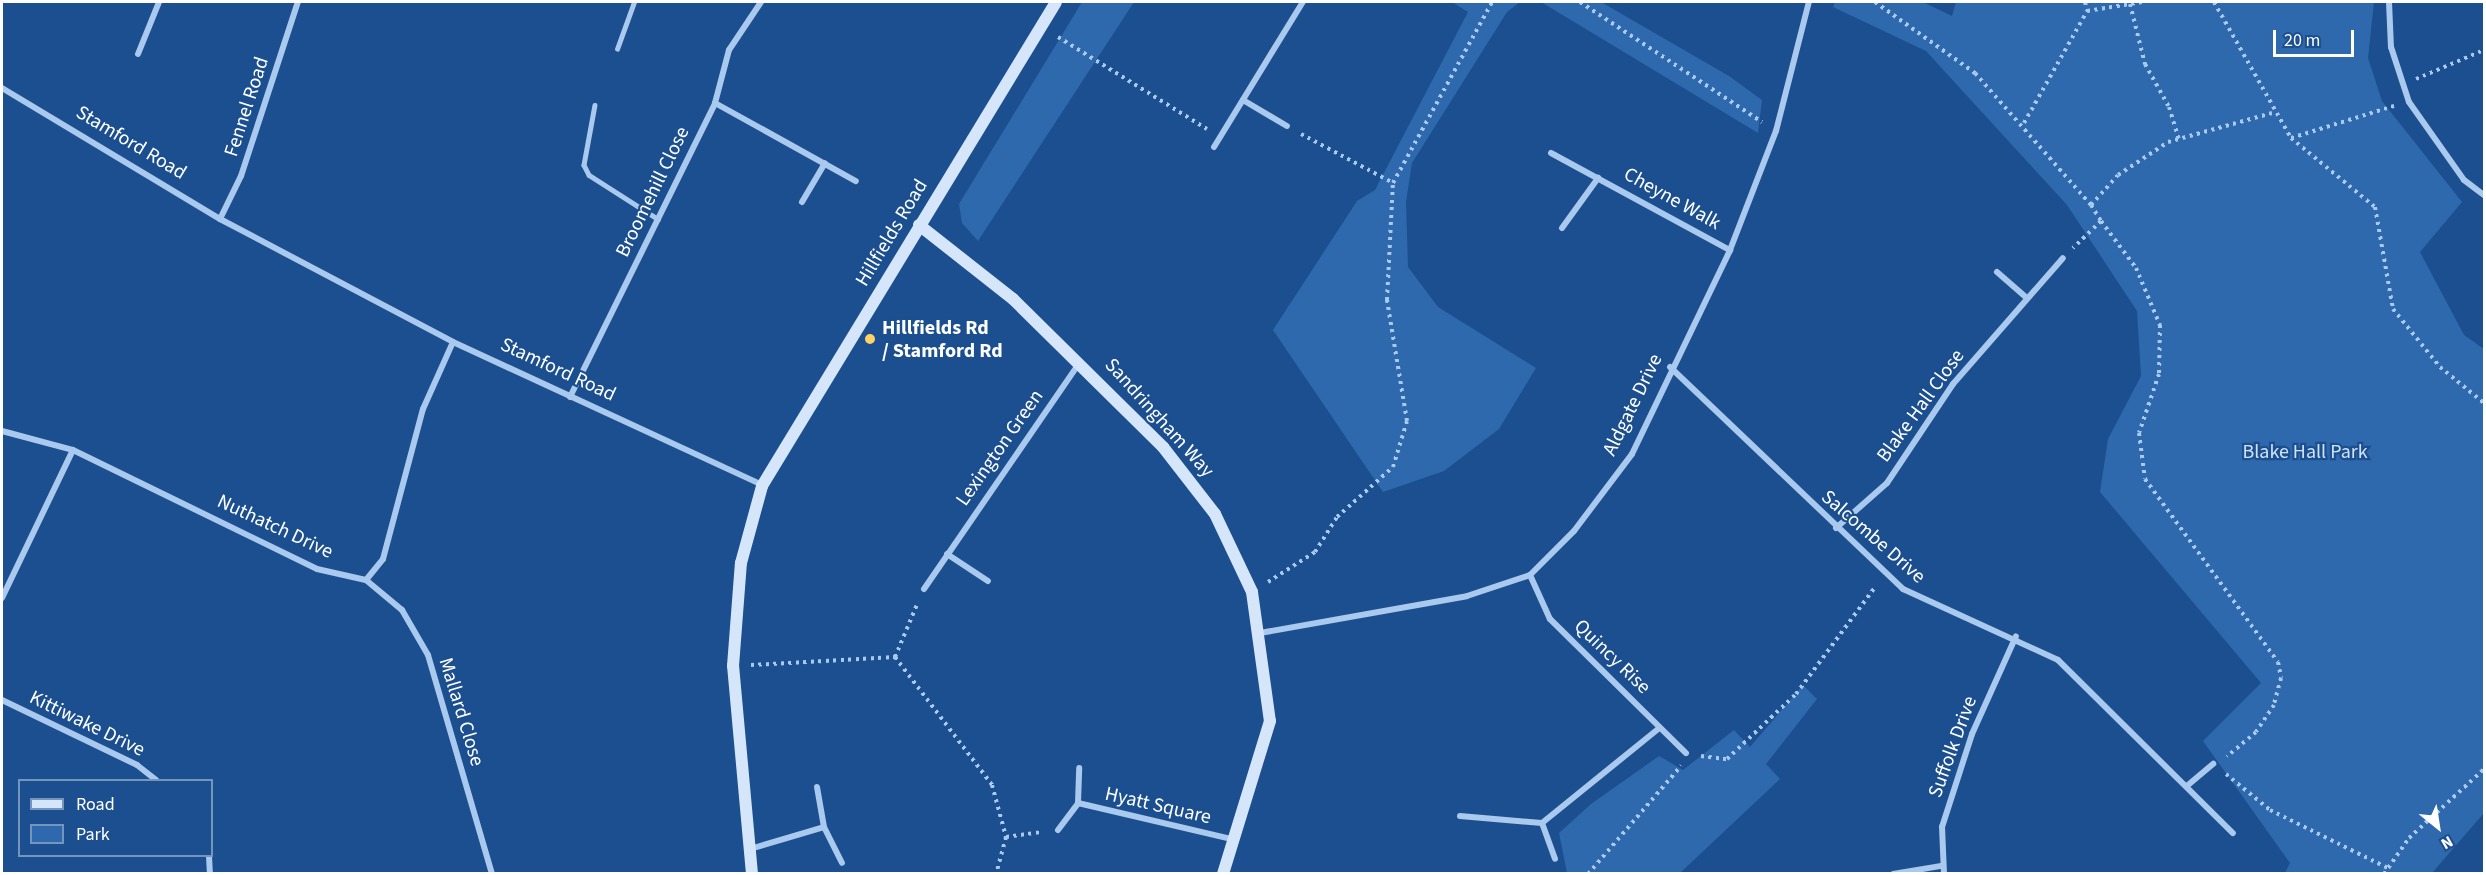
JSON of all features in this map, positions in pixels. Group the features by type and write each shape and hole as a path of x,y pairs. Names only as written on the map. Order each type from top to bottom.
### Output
{"street":[{"path":"138,54 159,2"},
{"name":"Fennel Road","path":"220,219 241,176 298,2"},
{"name":"Broomehill Close","path":"570,397 715,103 729,50 761,2"},
{"name":"Hillfields Road","path":"762,486 1056,2"},
{"path":"1214,147 1303,2"},
{"name":"Aldgate Drive","path":"1260,633 1455,598 1530,575 1574,531 1632,454 1671,367 1730,250 1776,131 1809,2"},
{"path":"2389,2 2391,47 2409,102 2464,180 2484,195"},
{"name":"Stamford Road","path":"2,88 220,219 453,342 762,486"},
{"path":"1243,100 1287,126"},
{"path":"715,103 856,181"},
{"name":"Cheyne Walk","path":"1551,153 1730,250"},
{"path":"802,202 825,163"},
{"name":"Cheyne Walk","path":"1562,228 1599,177"},
{"name":"Sandringham Way","path":"919,225 1080,360 1196,484 1252,592 1260,633 1270,721 1231,839 1223,873"},
{"name":"Blake Hall Close","path":"1836,528 1887,483 1953,384 2026,297 2063,258"},
{"path":"1997,272 2026,297"},
{"path":"366,580 383,559 423,409 453,342"},
{"name":"Lexington Green","path":"924,589 1080,360"},
{"name":"Salcombe Drive","path":"1671,367 1836,528 1886,573 1928,604 2016,636 2058,660 2188,785 2233,833"},
{"name":"Nuthatch Drive","path":"2,431 73,450 317,568 366,580"},
{"path":"2,598 73,450"},
{"path":"752,873 733,666 741,563 762,486"},
{"path":"947,554 988,581"},
{"name":"Quincy Rise","path":"1530,575 1550,618 1658,729 1686,753"},
{"name":"Mallard Close","path":"366,580 402,610 428,656 492,873"},
{"name":"Suffolk Drive","path":"1943,870 1942,826 1972,734 2016,636"},
{"name":"Kittiwake Drive","path":"2,700 137,765 155,779"},
{"path":"1460,816 1542,823 1658,729"},
{"path":"2188,785 2213,764"},
{"name":"Hyatt Square","path":"1058,830 1078,803 1079,768"},
{"path":"817,787 824,827 842,863"},
{"name":"Hyatt Square","path":"1078,803 1231,839"},
{"path":"1542,823 1555,859"},
{"path":"749,849 824,827"},
{"path":"209,857 210,873"},
{"path":"1893,873 1943,870"}],"lane":[{"path":"618,50 634,2"},
{"path":"595,105 584,165 588,175 658,219"}],"path":[{"path":"1252,592 1315,552 1337,517 1393,467 1407,421 1387,300 1393,183 1492,2"},
{"path":"1580,2 1776,131"},
{"path":"1875,2 1975,73 2024,123 2091,206 2136,268 2160,325 2159,374 2139,433 2145,479 2265,641 2282,678 2274,705 2256,732 2213,764 2270,810 2388,868"},
{"path":"2024,123 2087,11 2085,2"},
{"path":"2087,11 2142,2"},
{"path":"2214,2 2272,113 2291,138 2375,207 2393,309 2440,367 2484,403"},
{"path":"2130,4 2145,63 2169,107 2179,138"},
{"path":"1041,27 1221,137"},
{"path":"2402,85 2484,50"},
{"path":"2291,138 2409,102"},
{"path":"2091,206 2127,168 2179,138 2272,113"},
{"path":"1287,126 1393,183"},
{"path":"2063,258 2101,221"},
{"path":"1588,873 1675,779 1686,753 1727,759 1796,694 1886,573"},
{"path":"895,657 924,589"},
{"path":"733,666 895,657"},
{"path":"895,657 992,785 1006,837 996,873"},
{"path":"2384,873 2409,838 2484,769"},
{"path":"1006,837 1058,830"}],"green space":[{"path":"1082,2 1134,2 978,241 962,223 959,204"},
{"path":"1452,2 1520,2 1507,12 1412,163 1406,202 1408,267 1438,307 1536,368 1499,429 1444,471 1383,492 1273,330 1357,201 1375,190 1468,12"},
{"path":"1541,2 1601,2 1729,76 1762,100 1758,133"},
{"name":"Blake Hall Park","path":"1835,2 1923,2 1952,16 1956,2 2374,2 2368,58 2382,101 2462,202 2420,252 2464,335 2484,349 2484,813 2432,873 2285,873 2290,863 2203,741 2261,683 2100,492 2108,439 2141,376 2137,311 2067,205 1926,51 1833,7"},
{"path":"1803,685 1817,699 1766,764 1780,779 1680,873 1567,873 1559,833 1591,804 1659,756 1683,770 1734,730 1750,747"}],"place":[{"name":"Hillfields Rd / Stamford Rd","path":"870,339"}]}
